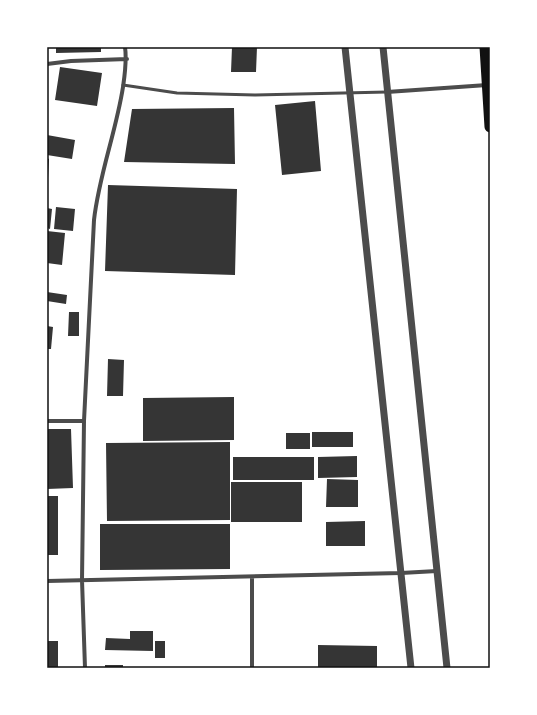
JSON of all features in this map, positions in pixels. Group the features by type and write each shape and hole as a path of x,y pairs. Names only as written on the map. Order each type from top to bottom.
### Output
{"highway":[{"path":"485,47 489,85 490,127"}],"street":[{"path":"85,668 82,580 84,421 94,220 97,198 120,106 127,59 125,47"},
{"path":"345,47 411,668"},
{"path":"383,47 447,668"},
{"path":"47,64 72,61 127,59"},
{"path":"387,92 489,85"},
{"path":"47,421 84,421"},
{"path":"47,581 252,577 437,571"},
{"path":"252,577 252,668"}],"lane":[{"path":"123,85 177,93 256,95 387,92"}],"building":[{"path":"56,47 101,47 101,52 56,53"},
{"path":"232,47 257,47 256,72 231,72"},
{"path":"60,67 102,73 97,106 55,100"},
{"path":"315,101 321,171 282,175 275,105"},
{"path":"234,108 235,164 124,162 132,109"},
{"path":"47,135 75,140 72,159 47,155"},
{"path":"47,158 49,159 48,178 47,178"},
{"path":"108,185 237,189 235,275 105,271"},
{"path":"56,207 75,209 73,231 54,229"},
{"path":"47,208 52,209 50,229 47,228"},
{"path":"47,231 65,233 62,265 47,263"},
{"path":"47,292 67,295 66,304 47,301"},
{"path":"69,312 79,312 79,336 68,336"},
{"path":"47,326 53,327 51,349 47,349"},
{"path":"108,359 124,360 123,396 107,396"},
{"path":"234,397 234,440 143,441 143,398"},
{"path":"47,429 71,429 73,488 47,489"},
{"path":"312,432 353,432 353,447 312,447"},
{"path":"286,433 310,433 310,449 286,449"},
{"path":"230,442 230,520 107,521 106,443"},
{"path":"357,456 357,477 318,478 318,457"},
{"path":"233,457 314,457 314,480 233,480"},
{"path":"327,479 358,480 358,507 326,507"},
{"path":"231,482 302,482 302,522 231,522"},
{"path":"47,496 58,496 58,555 47,555"},
{"path":"365,521 365,546 326,546 326,522"},
{"path":"100,524 230,524 230,569 100,570"},
{"path":"130,631 153,631 153,651 105,650 106,638 130,639"},
{"path":"47,641 58,641 58,667 47,667"},
{"path":"155,641 165,641 165,658 155,658"},
{"path":"318,645 377,646 377,668 318,668"},
{"path":"105,665 123,665 123,668 105,668"}]}
